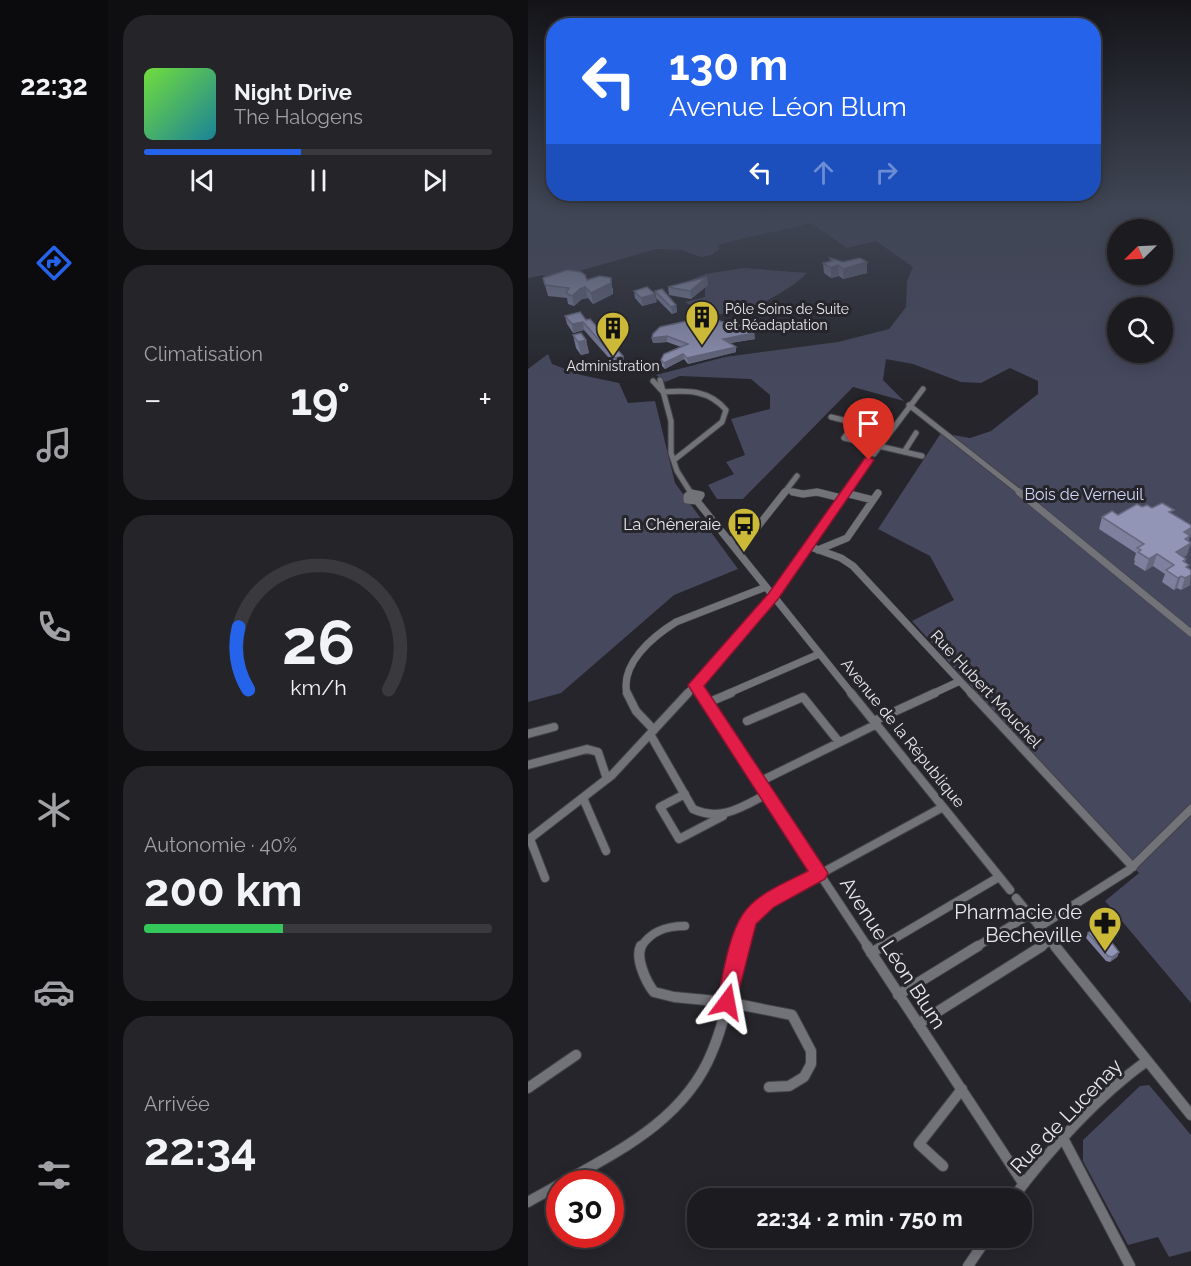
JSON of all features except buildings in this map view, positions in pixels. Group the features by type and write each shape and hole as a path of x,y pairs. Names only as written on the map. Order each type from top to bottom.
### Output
{"street":[{"path":"657,380 663,392 671,421 674,460"},
{"path":"874,454 923,389"},
{"path":"663,392 703,393 715,398 726,410 722,422 674,460"},
{"path":"909,405 975,455 1191,633"},
{"path":"831,417 855,423 844,438 922,456"},
{"path":"850,430 886,436"},
{"path":"904,452 916,433"},
{"name":"Avenue de la République","path":"674,460 691,494 687,500 697,501 1010,890"},
{"path":"545,878 529,839 628,760 696,685 773,596 869,460"},
{"path":"729,541 755,530 797,476"},
{"path":"786,490 803,494 817,492 873,500"},
{"path":"818,550 847,538 878,493"},
{"name":"Rue Hubert Mouchel","path":"808,546 841,558 853,566 1133,867"},
{"path":"723,816 702,814 693,809 652,732 641,719 625,690 624,680 633,662 663,630 676,622 766,587"},
{"path":"707,703 819,654"},
{"path":"759,782 960,681"},
{"name":"Avenue Léon Blum","path":"696,685 1023,1183"},
{"path":"747,721 803,697 839,742"},
{"path":"528,734 554,727"},
{"path":"528,765 587,749 594,750 598,752 607,779"},
{"path":"685,794 660,807 679,839 767,794"},
{"path":"583,798 606,851"},
{"path":"584,1170 641,1137 663,1121 681,1103 706,1065 715,1044 743,932 750,919 768,902 943,807"},
{"path":"1039,927 1133,867 1191,809"},
{"path":"871,953 999,877"},
{"path":"1016,898 1191,1115"},
{"path":"898,995 1029,915"},
{"path":"685,926 669,926 647,938 639,950 640,960 650,987 654,992 674,997 727,1002 792,1015 811,1051 811,1064 804,1077 789,1086 769,1087"},
{"path":"918,1024 1050,941"},
{"path":"528,1088 576,1055"},
{"name":"Rue de Lucenay","path":"1020,1188 1063,1138 1129,1074 1147,1061"},
{"path":"943,1166 919,1144 962,1089"},
{"path":"1063,1138 1130,1266"},
{"path":"528,1202 546,1192"},
{"path":"968,1266 980,1248"}],"green space":[{"name":"Bois de Verneuil","path":"528,265 600,265 548,280 543,275 528,278"},
{"name":"Bois de Verneuil","path":"910,265 1107,265 1107,285 1173,285 1173,265 1191,265 1191,1003 1105,901 1139,873 912,621 954,600 930,556 878,529 941,433 970,438 991,431 1038,394 1038,381 1010,368 981,383 961,382 913,364 886,359 883,380 904,401 853,387 743,499 717,499 708,485 734,474 726,462 745,455 731,419 770,409 770,395 751,379 680,376 665,382 656,375 725,357 838,342 889,329 906,307 907,281 913,267"},
{"path":"744,268 807,273 788,288 764,302 726,314 707,313 685,302 705,297 705,287 674,287 705,274"},
{"path":"548,354 552,364 581,375 619,383 628,403 655,401 675,483 738,569 674,595 561,693 528,702 528,369"},
{"path":"1149,1085 1191,1135 1191,1251 1169,1257 1158,1237 1128,1245 1083,1161 1083,1140 1140,1086"}],"place":[{"name":"Pôle Soins de Suite et Réadaptation","path":"702,346"},
{"name":"Administration","path":"613,357"},
{"name":"La Chêneraie","path":"744,553"},
{"name":"Pharmacie de Becheville","path":"1105,952"}],"route":[{"path":"727,1002 743,932 750,919 768,902 819,873 696,685 773,596 869,460"}]}
